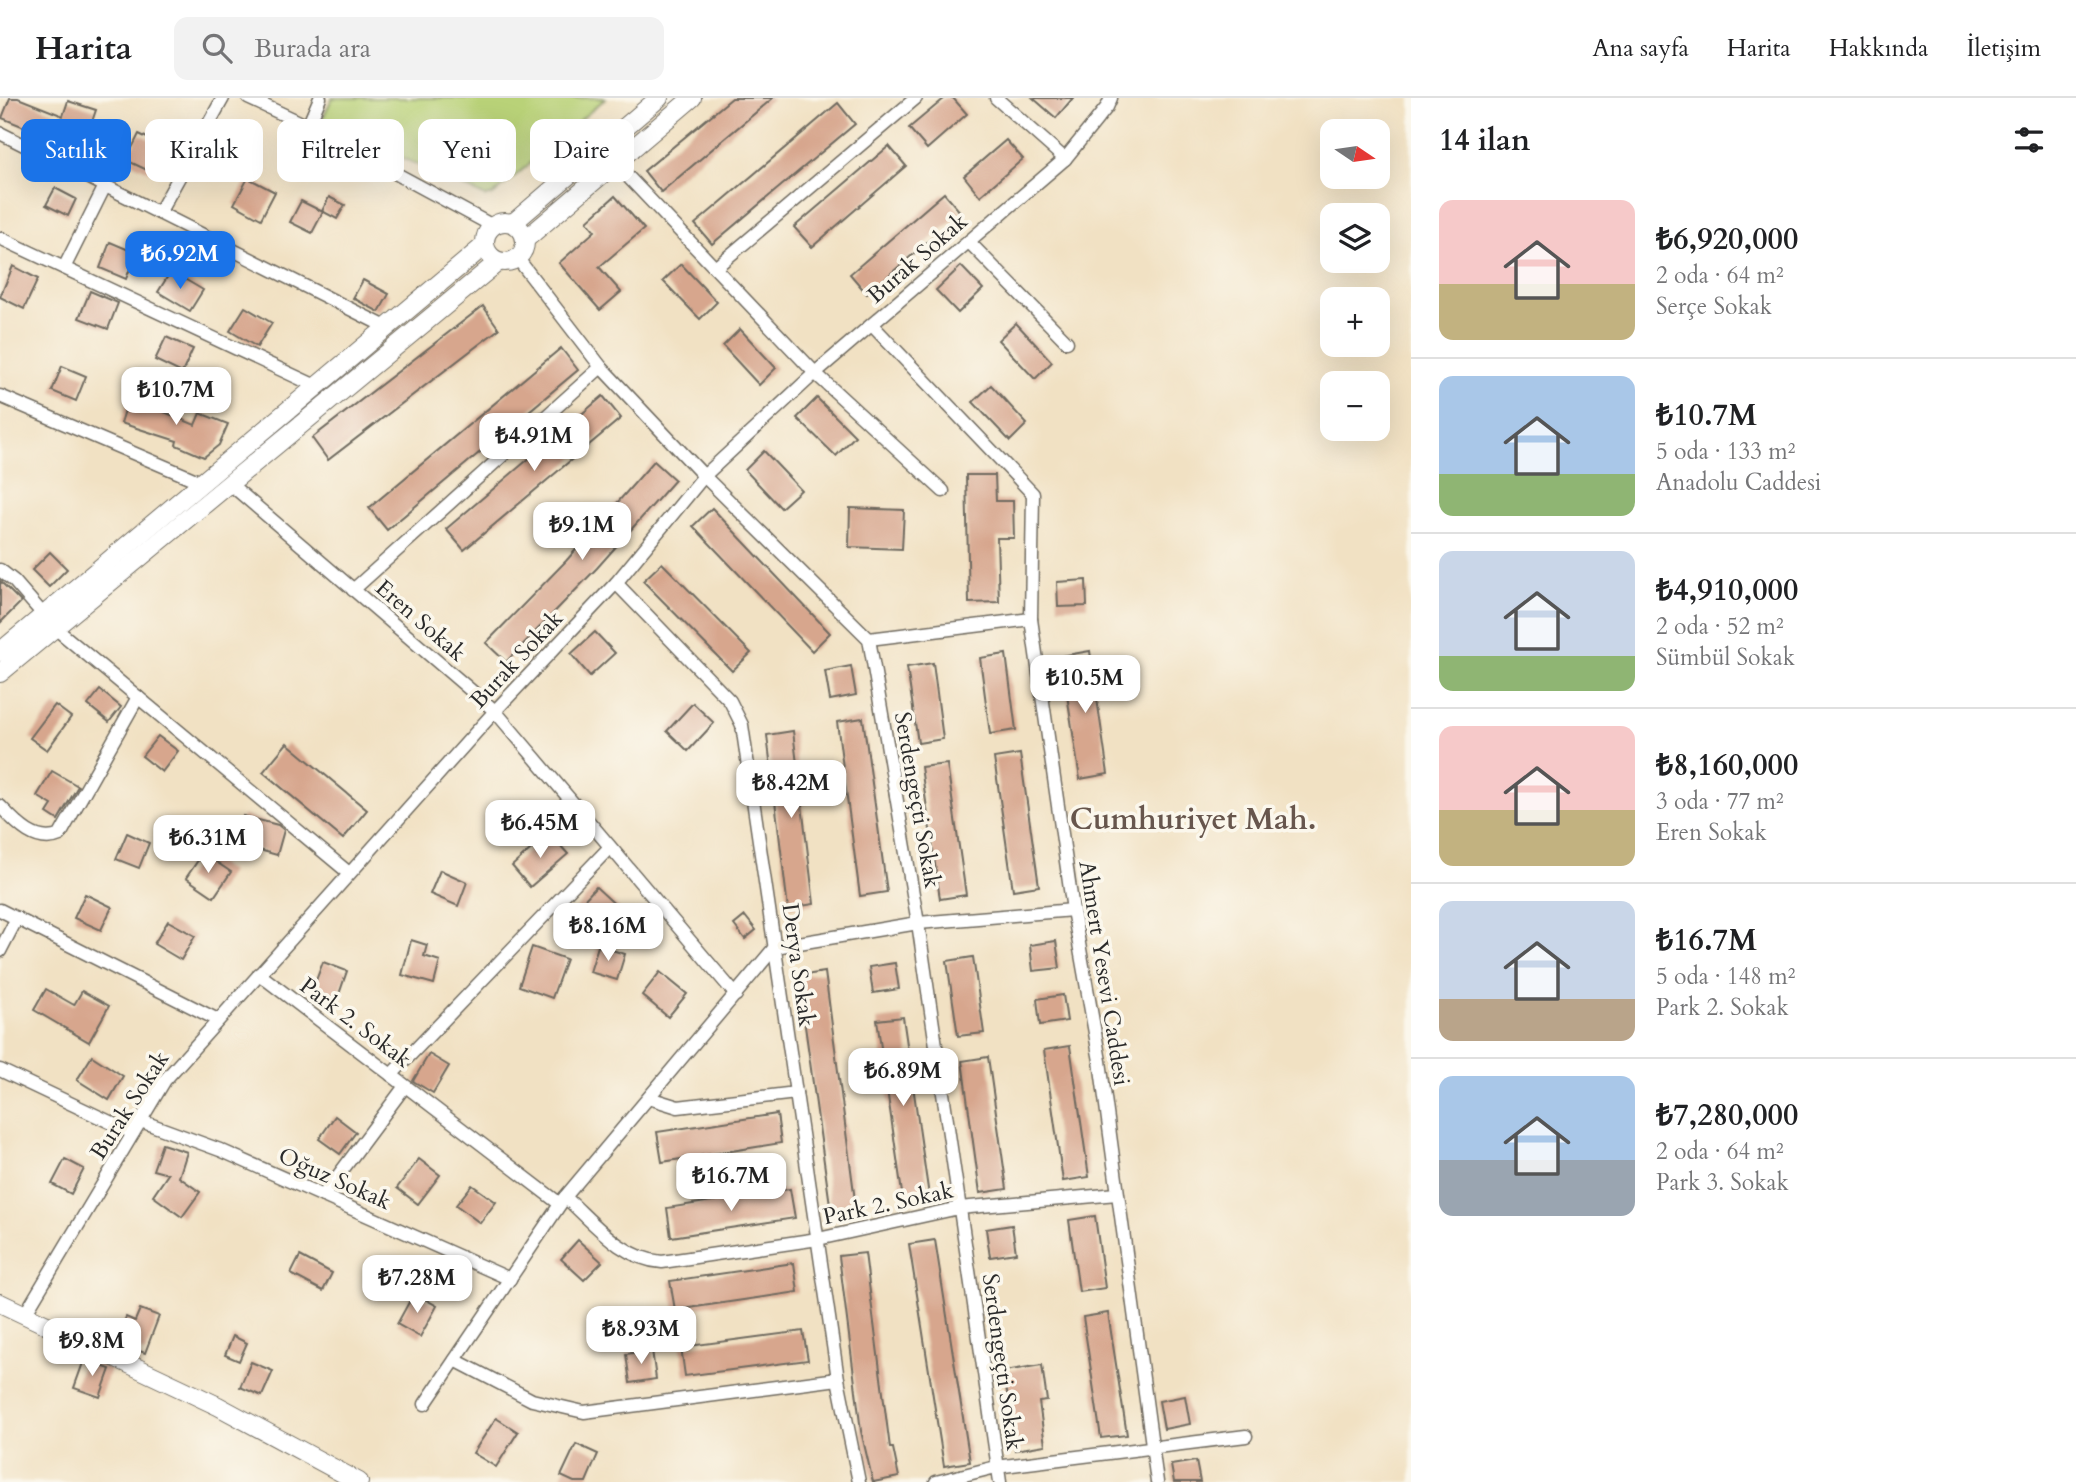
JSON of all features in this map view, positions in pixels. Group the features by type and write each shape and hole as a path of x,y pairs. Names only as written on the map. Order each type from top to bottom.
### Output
{"street":[{"path":"159,213 223,98"},
{"path":"248,98 292,119"},
{"path":"310,119 320,98"},
{"path":"513,223 659,98"},
{"path":"634,147 692,98"},
{"path":"715,268 916,98"},
{"path":"996,98 1065,159"},
{"name":"Burak Sokak","path":"25,1314 165,1080 349,873 495,711 617,583 704,476 815,373 1065,159 1107,107 1111,98"},
{"path":"0,133 388,327"},
{"path":"404,178 493,226 513,223 526,239"},
{"path":"518,259 526,239 593,182"},
{"path":"633,182 815,373 943,491"},
{"path":"64,268 105,186"},
{"path":"0,673 49,622 203,483 485,245 493,226"},
{"path":"0,238 318,387"},
{"path":"968,242 1067,342"},
{"path":"485,245 487,252 498,262"},
{"path":"0,652 49,622 229,483 498,262 518,259"},
{"path":"518,259 601,367 704,476 869,639 1031,619"},
{"name":"Ahmert Yesevi Caddesi","path":"872,325 1033,494 1031,619 1073,910 1100,1061 1157,1482"},
{"path":"353,590 601,367"},
{"path":"0,396 203,483"},
{"name":"Eren Sokak","path":"229,483 495,711 736,995"},
{"path":"0,570 14,580 49,622 349,873"},
{"name":"Derya Sokak","path":"617,583 730,701 739,715 838,1379 859,1482"},
{"name":"Serdengeçti Sokak","path":"869,639 918,923 1000,1482"},
{"path":"0,806 36,836 48,838 60,835 138,697"},
{"path":"391,1075 610,847"},
{"path":"0,910 218,1020"},
{"path":"425,1404 563,1201 775,947 918,923 1073,910"},
{"path":"0,951 17,918"},
{"name":"Park 2. Sokak","path":"259,974 625,1250 653,1262 818,1239 959,1208 1117,1194"},
{"path":"0,1070 133,1133"},
{"path":"323,1196 405,1086"},
{"path":"649,1098 678,1107 796,1093"},
{"name":"Oğuz Sokak","path":"141,1121 220,1150 510,1279"},
{"path":"0,1303 218,1406 359,1482"},
{"path":"455,1360 532,1400 584,1412 838,1379"},
{"path":"936,1482 996,1467 1152,1450 1246,1436"}],"green space":[{"path":"332,98 606,98 582,119 530,119 530,163 516,175 516,119 418,119 418,165 404,158 404,119 322,119"},
{"path":"454,182 508,182 493,195 486,197"}],"building":[{"path":"10,98 18,98 63,116 68,101 96,110 93,119 21,119 21,126 2,118"},
{"path":"732,98 773,98 661,192 644,171"},
{"path":"945,98 953,98 967,114 927,149 909,128"},
{"path":"1033,98 1073,98 1056,118"},
{"path":"838,103 855,124 712,244 695,224"},
{"path":"139,134 145,137 145,169 131,162 131,150"},
{"path":"1006,140 1023,159 980,196 964,176"},
{"path":"889,146 906,166 812,247 794,227"},
{"path":"246,182 256,182 275,192 261,219 234,204"},
{"path":"55,188 76,199 68,216 46,205"},
{"path":"944,193 961,213 867,294 850,274"},
{"path":"615,196 644,229 599,267 621,292 600,310 559,263 595,231 587,221"},
{"path":"329,197 345,205 337,219 322,211"},
{"path":"301,201 323,212 312,233 290,222"},
{"path":"110,242 136,253 126,279 100,268"},
{"path":"681,264 717,302 700,319 663,281"},
{"path":"13,266 38,279 24,309 0,297"},
{"path":"961,266 983,289 958,313 936,290"},
{"path":"171,271 203,290 190,311 158,292"},
{"path":"363,280 389,294 379,312 353,298"},
{"path":"90,291 118,303 108,329 79,318"},
{"path":"483,306 499,329 328,460 312,438"},
{"path":"245,307 272,323 257,347 230,331"},
{"path":"1016,323 1052,362 1035,379 998,340"},
{"path":"740,329 776,368 759,385 723,346"},
{"path":"166,337 193,349 182,373 155,360"},
{"path":"561,348 578,370 387,530 369,508"},
{"path":"62,366 86,376 76,401 52,391"},
{"path":"991,385 1027,424 1010,441 973,402"},
{"path":"603,396 621,418 464,550 446,529"},
{"path":"129,397 165,409 164,412 195,425 200,413 228,424 219,445 204,457 176,445 177,441 121,423"},
{"path":"817,398 855,436 836,456 797,418"},
{"path":"764,451 801,490 781,508 745,470"},
{"path":"654,461 675,480 597,568 506,662 486,643 566,561"},
{"path":"966,475 995,475 996,501 1013,501 1014,538 997,538 999,602 969,603"},
{"path":"712,508 830,633 812,651 693,526"},
{"path":"850,508 904,510 902,549 849,547"},
{"path":"50,552 67,569 49,587 32,570"},
{"path":"662,563 751,653 732,671 643,581"},
{"path":"1086,580 1087,606 1058,607 1057,582"},
{"path":"0,581 21,602 0,623"},
{"path":"595,632 615,653 590,676 571,654"},
{"path":"1090,651 1108,774 1080,779 1061,656"},
{"path":"1006,654 1016,730 990,734 980,658"},
{"path":"933,663 943,739 918,743 907,667"},
{"path":"851,666 856,695 830,700 825,671"},
{"path":"100,690 121,707 109,722 88,705"},
{"path":"693,703 714,723 688,751 667,731"},
{"path":"55,705 71,717 47,750 30,738"},
{"path":"863,718 887,892 860,896 837,722"},
{"path":"793,731 814,904 788,908 767,735"},
{"path":"158,736 178,751 162,772 142,756"},
{"path":"287,743 367,810 343,839 263,772"},
{"path":"1020,754 1039,886 1013,890 994,758"},
{"path":"947,764 966,895 940,899 921,767"},
{"path":"52,771 78,786 58,820 47,813 52,805 37,796"},
{"path":"243,816 278,825 284,830 277,855 235,843"},
{"path":"127,833 149,843 139,868 116,859"},
{"path":"549,833 568,854 530,887 512,866"},
{"path":"203,853 231,872 214,897 186,878"},
{"path":"440,870 467,882 458,906 430,894"},
{"path":"596,887 622,911 597,938 571,914"},
{"path":"85,894 112,907 101,930 74,918"},
{"path":"745,916 756,930 745,939 734,925"},
{"path":"168,921 195,936 181,960 154,944"},
{"path":"411,940 427,945 424,956 440,961 434,984 402,975"},
{"path":"1056,941 1060,968 1033,971 1030,945"},
{"path":"598,946 625,954 617,980 590,972"},
{"path":"532,947 566,959 552,998 519,986"},
{"path":"973,957 984,1033 958,1036 947,961"},
{"path":"323,962 347,971 337,1000 312,991"},
{"path":"895,963 899,989 873,993 869,967"},
{"path":"660,972 687,994 668,1017 642,995"},
{"path":"825,972 856,1208 831,1212 798,976"},
{"path":"46,989 74,1005 82,991 109,1006 89,1042 34,1010"},
{"path":"1063,995 1067,1021 1040,1025 1037,999"},
{"path":"903,1017 929,1196 903,1200 877,1020"},
{"path":"1070,1046 1089,1177 1063,1181 1044,1050"},
{"path":"429,1054 449,1066 433,1093 413,1081"},
{"path":"92,1056 123,1076 109,1100 77,1080"},
{"path":"988,1057 1007,1189 980,1193 962,1061"},
{"path":"777,1114 781,1143 662,1162 657,1132"},
{"path":"335,1116 356,1132 340,1154 319,1139"},
{"path":"162,1144 187,1152 179,1177 200,1192 182,1217 153,1196 168,1174 153,1170"},
{"path":"65,1159 84,1169 71,1194 52,1184"},
{"path":"419,1159 440,1175 418,1204 397,1188"},
{"path":"472,1185 496,1202 480,1223 456,1205"},
{"path":"790,1189 795,1218 671,1237 667,1208"},
{"path":"1095,1216 1105,1288 1079,1292 1069,1220"},
{"path":"1012,1225 1016,1253 990,1257 986,1229"},
{"path":"578,1240 602,1262 584,1280 561,1259"},
{"path":"935,1240 970,1462 944,1466 909,1244"},
{"path":"865,1253 890,1448 893,1448 899,1477 873,1482 861,1431 839,1256"},
{"path":"300,1256 332,1273 323,1291 291,1274"},
{"path":"794,1263 798,1292 675,1310 670,1281"},
{"path":"414,1293 437,1306 420,1337 397,1324"},
{"path":"140,1309 159,1316 145,1353 116,1342 126,1317 135,1321"},
{"path":"1108,1313 1127,1435 1101,1438 1083,1317"},
{"path":"803,1331 808,1360 685,1376 681,1347"},
{"path":"233,1336 247,1343 239,1361 225,1355"},
{"path":"652,1350 656,1379 630,1383 626,1354"},
{"path":"84,1360 110,1369 100,1397 74,1388"},
{"path":"251,1362 273,1371 262,1396 240,1387"},
{"path":"1042,1365 1047,1401 1039,1402 1045,1445 1015,1450 1004,1371"},
{"path":"1185,1396 1190,1424 1164,1429 1159,1401"},
{"path":"496,1418 518,1432 496,1467 473,1453"},
{"path":"576,1444 598,1454 586,1482 574,1482 561,1476"},
{"path":"1196,1461 1200,1482 1174,1482 1171,1465"}],"district":[{"name":"Cumhuriyet Mah.","path":"1193,819"}]}
